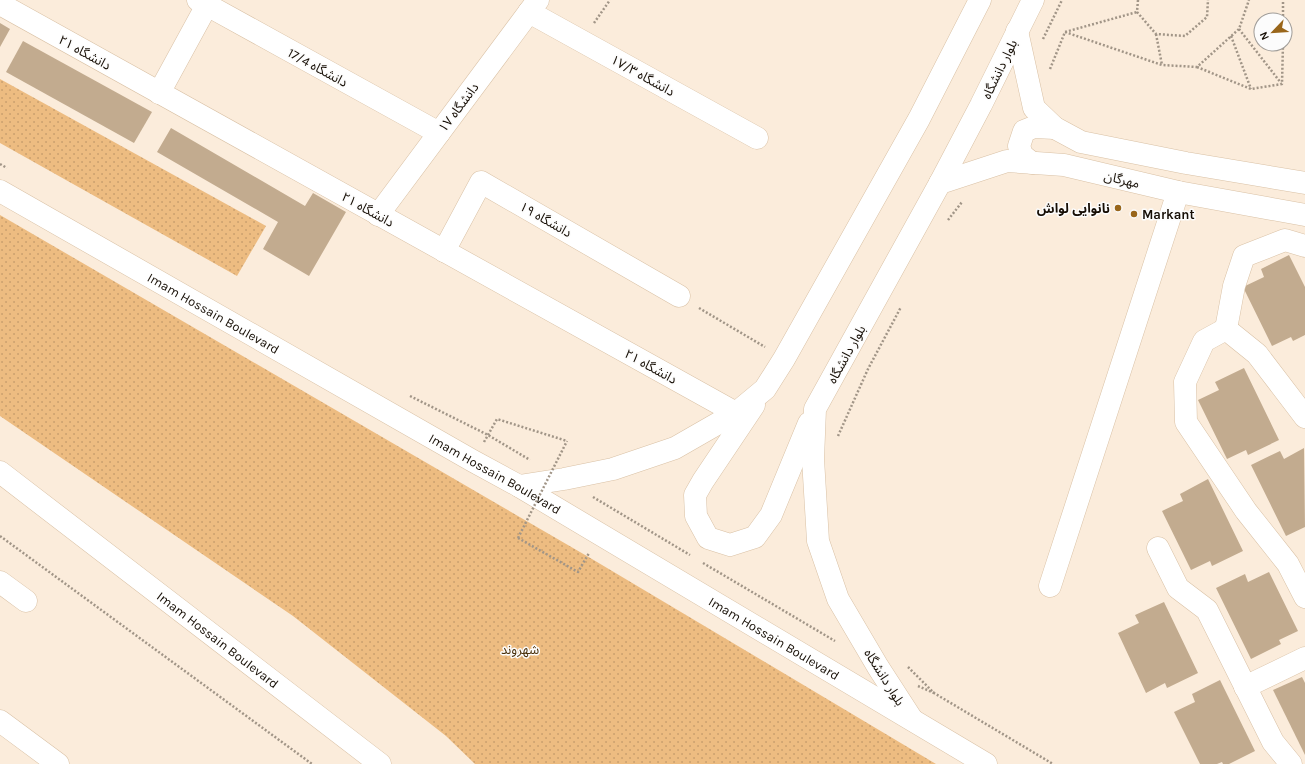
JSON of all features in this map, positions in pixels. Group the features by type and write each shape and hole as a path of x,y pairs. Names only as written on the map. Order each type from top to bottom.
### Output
{"street":[{"path":"815,409 771,515 755,537 730,546 708,538 696,516 695,495 784,358 919,119 980,0"},
{"path":"159,93 202,2"},
{"name":"دانشگاه 17/4","path":"202,2 438,134"},
{"name":"بلوار دانشگاه","path":"914,722 878,667 838,599 818,541 813,459 815,409 940,184 1017,32 1028,2"},
{"name":"دانشگاه ۲۱","path":"0,4 736,413"},
{"name":"دانشگاه ۱۷","path":"378,214 534,6"},
{"name":"دانشگاه ۱۷/۳","path":"534,6 757,138"},
{"path":"1017,32 1034,108 1055,128 1081,142 1186,163 1305,183"},
{"path":"1032,163 1022,155 1019,146 1024,131 1034,127 1055,128"},
{"name":"مهرگان","path":"940,184 1007,161 1032,163 1064,166 1178,192 1305,215"},
{"name":"دانشگاه ۱۹","path":"444,251 480,182 679,296"},
{"name":"Imam Hossain Boulevard","path":"0,191 459,454 519,486 986,764"},
{"path":"1050,586 1178,192"},
{"path":"1226,329 1234,286 1244,256 1285,240 1305,246"},
{"path":"1226,329 1257,354 1305,417"},
{"path":"1226,329 1204,341 1185,382 1186,422 1246,511 1288,564 1305,597"},
{"path":"519,486 613,469 675,448 736,413 765,389"},
{"name":"Imam Hossain Boulevard","path":"0,472 380,764"},
{"path":"1158,548 1178,588 1207,610 1273,742 1291,764"},
{"path":"0,582 26,602"},
{"path":"1245,687 1305,658"},
{"path":"0,721 58,764"}],"path":[{"path":"1040,44 1062,0"},
{"path":"1138,0 1137,12 1156,34 1162,65"},
{"path":"1156,34 1185,36 1207,17 1208,0"},
{"path":"1198,68 1238,29 1249,0"},
{"path":"1283,0 1283,12"},
{"path":"1065,32 1137,12"},
{"path":"1238,29 1282,84"},
{"path":"1065,32 1162,65 1198,68 1251,89 1282,84"},
{"path":"1048,73 1065,32"},
{"path":"1231,36 1251,89"},
{"path":"1282,84 1283,52"},
{"path":"944,226 962,200"},
{"path":"679,296 784,358"},
{"path":"837,439 868,369 904,301"},
{"path":"497,419 567,441 518,538 578,572"},
{"path":"0,536 312,764"},
{"path":"902,662 934,693 1053,764"}],"green space":[{"path":"0,79 266,226 237,276 0,143"},
{"name":"شهروند","path":"0,215 592,559 936,764 475,764 446,736 293,616 0,416"}],"building":[{"path":"0,23 10,29 0,47"},
{"path":"23,41 152,112 134,143 6,72"},
{"path":"171,128 305,206 313,193 346,212 309,276 263,249 278,222 157,152"},
{"path":"1289,255 1305,287 1305,335 1293,341 1291,337 1272,346 1243,287 1264,277 1261,269"},
{"path":"1244,368 1279,440 1248,455 1246,450 1227,459 1198,400 1219,390 1215,382"},
{"path":"1304,448 1305,527 1286,536 1251,465 1280,451 1284,459"},
{"path":"1208,479 1243,551 1212,566 1210,561 1191,570 1162,511 1183,501 1180,494"},
{"path":"1269,572 1298,631 1279,640 1281,644 1251,659 1216,588 1245,574 1248,582"},
{"path":"1164,602 1198,673 1167,688 1165,683 1146,693 1118,633 1139,623 1135,615"},
{"path":"1302,677 1305,683 1305,755 1273,690"},
{"path":"1220,680 1255,751 1229,764 1223,764 1222,762 1217,764 1200,764 1174,712 1195,702 1192,694"}],"place":[{"name":"نانوایی لواش","path":"1118,208"},
{"name":"Markant","path":"1134,214"}]}
